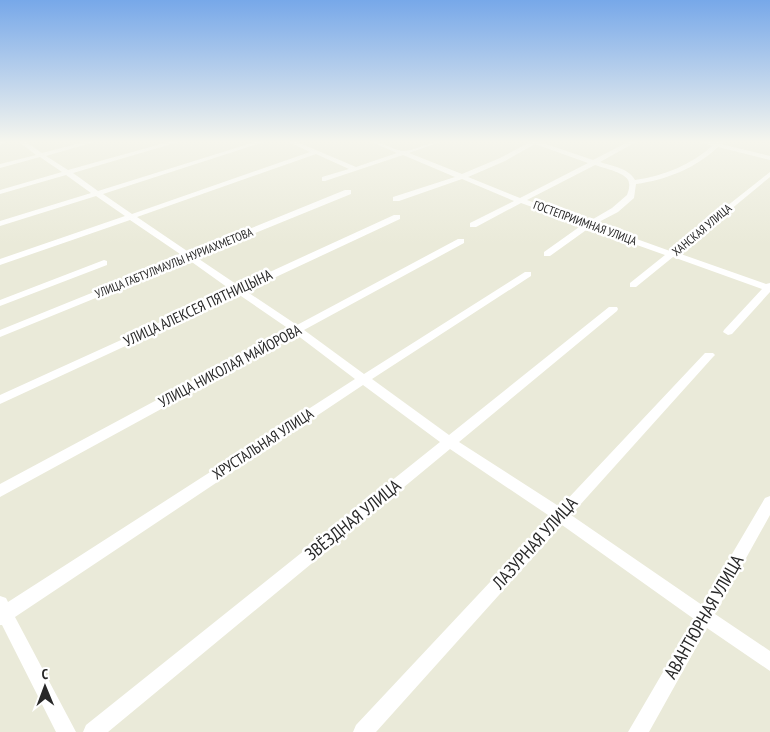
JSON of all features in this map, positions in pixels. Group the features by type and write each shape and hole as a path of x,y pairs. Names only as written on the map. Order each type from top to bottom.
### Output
{"street":[{"path":"0,192 55,176"},
{"path":"71,176 297,330 448,442 560,515 770,662"},
{"path":"0,224 153,176"},
{"path":"0,262 247,176"},
{"path":"325,180 336,176"},
{"path":"396,199 460,176"},
{"name":"ГОСТЕПРИИМНАЯ УЛИЦА","path":"466,176 522,200 769,288"},
{"path":"474,224 567,176"},
{"path":"547,254 589,224 615,210 631,196 633,182 630,176"},
{"path":"633,182 654,180 664,176"},
{"name":"ХАНСКАЯ УЛИЦА","path":"632,285 673,254 767,176"},
{"name":"УЛИЦА ГАБТУЛМАУЛЫ НУРИАХМЕТОВА","path":"0,334 348,192"},
{"name":"УЛИЦА АЛЕКСЕЯ ПЯТНИЦЫНА","path":"0,400 397,217"},
{"name":"УЛИЦА НИКОЛАЯ МАЙОРОВА","path":"0,491 461,241"},
{"path":"0,303 104,263"},
{"name":"ХРУСТАЛЬНАЯ УЛИЦА","path":"2,611 528,274"},
{"path":"728,332 769,288"},
{"name":"ЗВЁЗДНАЯ УЛИЦА","path":"93,732 612,309"},
{"name":"ЛАЗУРНАЯ УЛИЦА","path":"362,732 709,355"},
{"name":"АВАНТЮРНАЯ УЛИЦА","path":"638,732 770,502"},
{"path":"2,611 66,732"}]}
